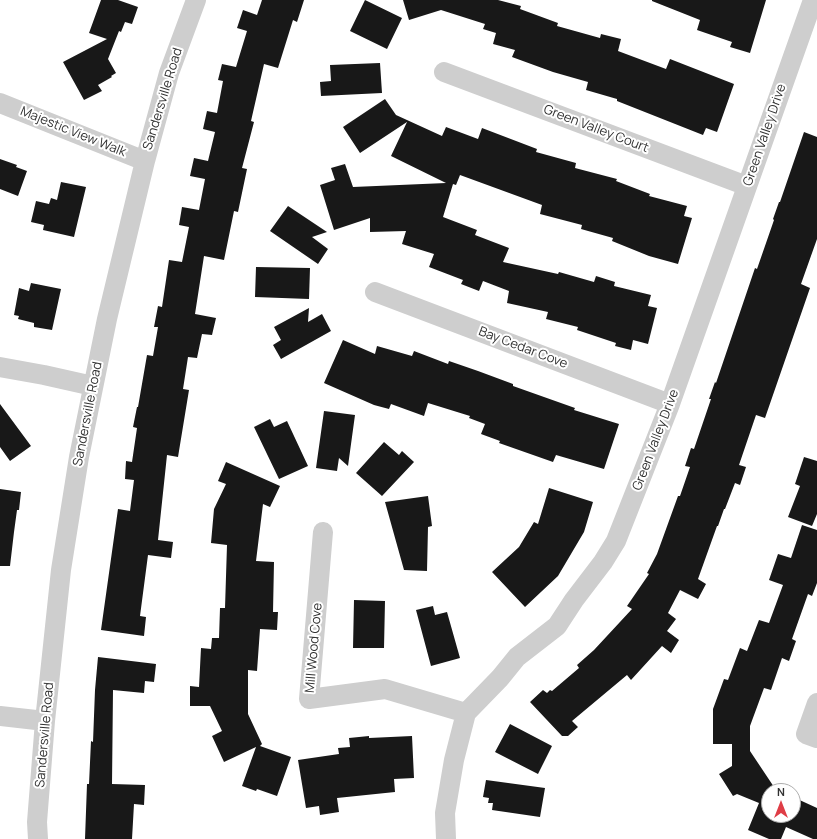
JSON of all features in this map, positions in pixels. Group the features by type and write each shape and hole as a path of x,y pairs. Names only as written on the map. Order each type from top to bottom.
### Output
{"street":[{"name":"Sandersville Road","path":"38,839 45,721 61,570 79,457 107,319 145,161 169,73 196,0"},
{"name":"Green Valley Drive","path":"446,839 444,813 454,760 466,714 500,678 517,657 557,626 574,600 604,562 616,541 670,404 813,0"},
{"name":"Green Valley Court","path":"444,72 747,186"},
{"name":"Majestic View Walk","path":"0,103 145,161"},
{"name":"Bay Cedar Cove","path":"375,292 670,404"},
{"path":"0,368 44,375 93,386"},
{"name":"Mill Wood Cove","path":"323,532 309,699 385,689 466,714"},
{"path":"817,703 806,734 817,738"},
{"path":"0,716 45,721"}],"building":[{"path":"101,0 118,0 138,7 132,24 125,22 121,32 119,31 108,59 116,73 98,85 102,91 84,100 63,62 107,39 89,33"},
{"path":"262,0 304,0 297,22 293,20 278,68 264,64 251,121 254,122 242,168 247,169 238,212 234,211 224,260 204,256 195,314 216,318 212,335 202,334 197,358 188,357 183,389 189,390 178,457 167,455 158,540 173,542 171,558 148,555 140,616 146,617 144,636 101,630 118,509 130,511 134,480 125,479 126,461 132,462 137,428 133,427 147,355 153,356 158,327 154,327 158,306 162,307 169,260 182,262 189,227 179,225 182,207 199,210 205,179 190,176 194,158 208,161 215,132 203,129 207,111 217,113 223,81 218,80 222,64 236,67 247,31 237,28 243,10 257,15"},
{"path":"365,0 402,18 387,49 350,31"},
{"path":"403,0 498,0 521,6 520,9 558,23 557,26 600,38 601,34 621,39 618,51 666,69 670,59 734,84 717,132 706,128 703,135 617,101 617,99 586,90 588,82 553,72 512,57 515,50 493,44 496,33 483,29 485,24 441,10 409,20"},
{"path":"652,0 766,0 750,53 730,47 732,42 697,30 700,20"},
{"path":"380,63 382,93 321,96 320,82 331,81 330,65"},
{"path":"385,99 396,115 442,136 446,127 478,139 482,128 537,149 536,152 576,163 575,168 617,179 616,181 650,194 649,196 687,206 684,216 692,218 678,264 649,256 612,241 613,238 581,229 582,225 540,214 542,205 460,175 456,185 453,184 443,217 477,230 475,235 509,248 503,262 558,274 559,272 594,282 596,276 615,282 614,286 651,295 648,306 657,308 648,344 633,340 631,350 615,346 616,343 577,330 578,327 546,319 548,312 507,303 509,291 483,281 479,291 461,284 463,280 429,267 434,254 402,244 406,231 370,232 370,218 334,230 320,185 335,180 331,168 345,164 353,187 446,183 391,156 407,122 360,153 343,127"},
{"path":"804,132 817,137 817,239 801,284 810,288 765,418 756,415 739,465 746,467 740,485 735,483 717,526 698,579 706,584 698,599 680,590 668,613 676,619 667,631 679,640 671,653 662,646 631,680 627,675 572,721 578,727 568,736 562,736 530,702 543,690 547,693 550,690 552,691 579,668 577,665 594,650 632,609 627,606 649,574 647,573 657,554 678,496 680,496 690,467 685,466 691,448 694,449 711,399 709,399 715,382 716,383 755,268 757,269"},
{"path":"0,159 17,165 16,167 27,171 18,196 0,189"},
{"path":"61,182 86,187 74,237 43,230 44,225 31,222 36,201 49,204 51,198 57,200"},
{"path":"288,206 327,232 312,237 328,249 318,264 270,231"},
{"path":"256,267 310,268 309,299 255,297"},
{"path":"31,283 61,289 52,330 34,327 34,323 18,319 19,316 14,315 19,288 29,291"},
{"path":"309,308 308,322 322,314 331,331 281,359 273,345 281,340 274,327"},
{"path":"343,340 375,354 377,346 412,356 414,351 448,364 449,361 575,408 574,410 619,424 604,469 556,455 553,462 499,443 500,441 481,434 485,424 469,418 470,416 428,403 424,416 391,404 389,409 374,405 324,383"},
{"path":"0,404 31,446 10,461 0,447"},
{"path":"324,411 355,415 348,466 339,458 337,471 316,468"},
{"path":"270,419 274,427 287,421 308,466 279,479 254,427"},
{"path":"384,442 399,455 402,451 414,462 382,496 356,473"},
{"path":"804,457 817,461 817,514 812,526 788,517 800,486 795,484"},
{"path":"226,462 280,486 270,507 263,504 256,561 274,562 273,612 278,612 277,630 260,629 257,671 248,670 248,714 262,744 260,746 291,757 277,796 257,789 256,791 242,786 256,747 224,762 212,736 222,731 210,706 190,706 190,686 199,687 201,648 211,649 212,638 219,638 220,608 225,608 227,545 211,543 214,509 226,484 218,481"},
{"path":"549,488 593,502 584,532 558,576 525,607 492,572 519,547 534,522 538,524"},
{"path":"0,489 21,492 19,510 17,510 10,566 0,566"},
{"path":"428,496 432,526 428,527 427,571 404,570 385,502"},
{"path":"802,525 817,530 817,583 812,596 808,594 792,639 796,641 789,661 782,658 771,690 764,688 750,726 750,751 771,783 761,783 761,823 801,823 801,801 817,808 817,839 813,839 786,827 781,839 769,839 748,830 759,803 737,794 733,796 719,774 732,766 732,744 713,744 713,709 724,679 728,680 740,648 747,651 759,620 769,623 783,585 769,580 778,554 791,558"},
{"path":"354,600 385,601 384,648 353,648"},
{"path":"433,606 435,615 447,612 460,658 431,666 416,610"},
{"path":"98,657 156,664 154,682 145,681 144,693 113,690 112,784 145,785 144,805 134,804 132,839 85,839 87,784 89,784 91,741 93,742"},
{"path":"510,724 552,746 538,774 495,752"},
{"path":"369,736 369,738 412,736 414,778 394,779 395,792 337,798 339,812 320,815 319,806 306,808 298,760 339,754 338,748 350,747 349,738"},
{"path":"486,780 545,788 540,817 492,810 493,803 488,803 489,798 483,797"}]}
